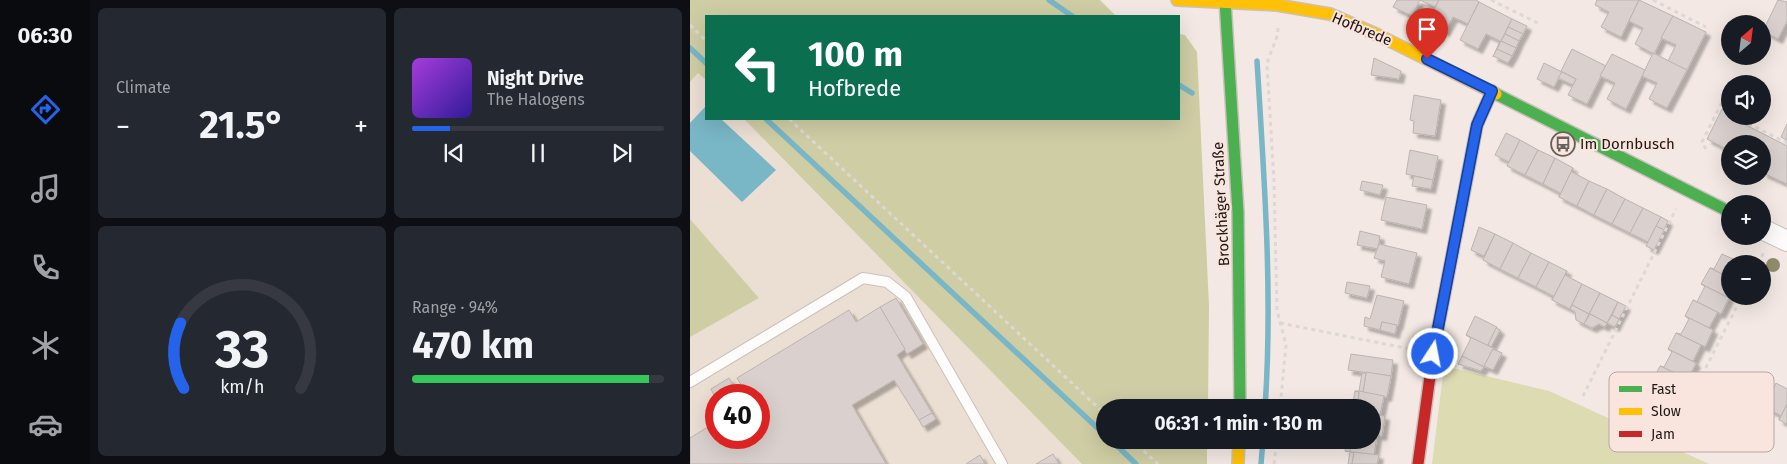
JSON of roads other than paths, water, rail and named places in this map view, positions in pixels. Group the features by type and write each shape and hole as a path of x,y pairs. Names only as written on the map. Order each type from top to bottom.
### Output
{"street":[{"name":"Hofbrede","path":"1177,0 1277,5 1330,14 1378,35 1492,91 1721,207"},
{"name":"Brockhäger Straße","path":"1225,1 1238,212 1240,399"},
{"path":"1418,464 1433,354 1477,125 1492,91"},
{"path":"1771,233 1787,241"},
{"path":"1238,464 1239,449"}],"lane":[{"path":"690,382 863,278 887,282 906,296 1002,464"}],"water":[{"path":"705,107 705,120 722,120 776,170 742,202 690,151 690,123"}],"waterway":[{"path":"1049,0 1071,15"},
{"path":"690,48 705,62"},
{"path":"1257,61 1268,278 1265,399"},
{"path":"1180,86 1192,93"},
{"path":"767,120 1096,427"},
{"path":"1120,449 1136,464"},
{"path":"1261,464 1262,449"}],"place":[{"name":"Im Dornbusch","path":"1563,144"}]}
